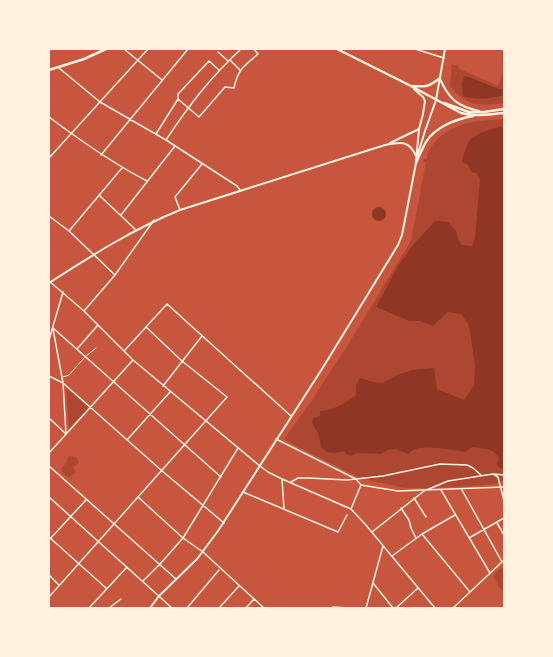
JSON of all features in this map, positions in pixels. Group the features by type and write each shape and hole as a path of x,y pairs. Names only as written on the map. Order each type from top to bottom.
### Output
{"main road":[{"path":"49,70 84,59 106,49"},
{"path":"337,49 409,85 460,113 477,115"},
{"path":"409,85 424,87 431,85 440,78"},
{"path":"436,100 470,112 504,110"},
{"path":"416,162 427,141 435,132 447,125 464,118 477,115 504,113"}],"street":[{"path":"124,49 162,80"},
{"path":"49,158 70,133 148,49"},
{"path":"101,155 188,49"},
{"path":"166,140 188,107 228,60 241,49"},
{"path":"178,98 199,117 225,87 234,88 236,77 240,70 258,54 254,49"},
{"path":"415,49 444,58"},
{"path":"150,608 159,596 203,552 224,523 276,439 328,360 398,245 402,235 416,162 436,100 445,49"},
{"path":"218,52 240,70"},
{"path":"156,134 178,98 178,94 209,60 219,70"},
{"path":"59,68 100,102 176,146 240,190"},
{"path":"440,78 448,94 459,105 467,109 484,112"},
{"path":"409,85 419,92 425,101 419,129 416,162"},
{"path":"49,117 101,155 147,181"},
{"path":"419,129 385,144 240,190 154,220 50,282 63,292 124,351 163,386 260,466 268,472 290,483 351,509 435,608"},
{"path":"385,144 399,142 409,145 413,149 416,156"},
{"path":"121,215 176,146"},
{"path":"180,210 175,197 202,164"},
{"path":"69,231 122,168"},
{"path":"99,195 136,230"},
{"path":"49,216 95,254 115,275"},
{"path":"84,312 115,275 154,220"},
{"path":"49,340 63,292"},
{"path":"124,351 167,304 291,416"},
{"path":"76,349 98,325"},
{"path":"49,597 137,496 227,397 182,361 146,327"},
{"path":"53,328 221,477"},
{"path":"53,328 63,383 66,434"},
{"path":"163,386 202,336"},
{"path":"49,454 134,360"},
{"path":"49,376 63,383 161,470 224,523"},
{"path":"127,440 170,391"},
{"path":"49,418 66,434"},
{"path":"276,439 356,479 361,485 398,491 462,490 504,487"},
{"path":"142,581 160,564 183,538 238,448"},
{"path":"290,483 298,478 347,480 383,476 440,464 467,465 481,475"},
{"path":"49,466 176,579"},
{"path":"493,474 498,477 504,501"},
{"path":"372,532 424,491 448,481 481,475 504,474"},
{"path":"282,479 284,509"},
{"path":"351,509 361,485"},
{"path":"441,490 490,573"},
{"path":"453,608 503,561 462,490"},
{"path":"243,492 338,532 347,515"},
{"path":"137,496 183,538 203,552 238,586 264,608"},
{"path":"49,497 172,608"},
{"path":"414,498 426,517"},
{"path":"86,500 50,538 106,588"},
{"path":"401,508 409,520 416,538"},
{"path":"392,556 422,534 456,515"},
{"path":"469,538 504,518"},
{"path":"497,522 504,535"},
{"path":"422,534 470,592"},
{"path":"366,608 383,546"},
{"path":"89,608 127,567"},
{"path":"187,608 220,569"},
{"path":"49,575 59,585"},
{"path":"373,583 394,608 418,588"},
{"path":"219,608 238,586"},
{"path":"109,608 121,599"},
{"path":"246,608 254,600"},
{"path":"332,608 348,608"}],"lane":[{"path":"62,377 69,375 96,348"}],"shaded area":[{"path":"504,52 504,103 487,105 474,104 462,98 450,86 452,64 498,86 502,74 502,53"},
{"path":"464,76 499,89 504,89 504,95 484,98 463,96 462,84"},
{"path":"504,119 504,480 495,484 484,485 405,488 360,478 284,439 310,403 349,343 411,241 426,162 423,162 424,159 426,159 431,147 440,137 458,126 484,120"},
{"path":"504,126 504,468 500,468 498,466 497,464 499,458 494,452 487,449 472,447 465,452 438,448 417,448 408,454 396,449 388,450 380,454 357,453 351,456 346,454 344,451 335,453 327,452 321,447 318,433 312,423 313,418 320,416 320,411 339,406 356,395 356,385 360,378 383,383 397,375 412,370 434,368 437,389 464,400 474,385 475,366 469,325 461,314 448,312 433,326 420,321 409,321 376,307 398,266 413,245 435,221 448,222 456,231 458,239 462,245 472,246 475,238 480,179 476,173 471,172 468,165 462,162 466,147 469,141 478,134"},
{"path":"379,207 384,209 386,214 384,219 379,221 374,219 372,214 374,209"},
{"path":"66,388 89,408 69,428"},
{"path":"69,456 76,457 79,463 73,467 76,472 69,478 62,472 62,468"},
{"path":"504,566 504,592 498,586 497,581 494,578 494,574"}]}
